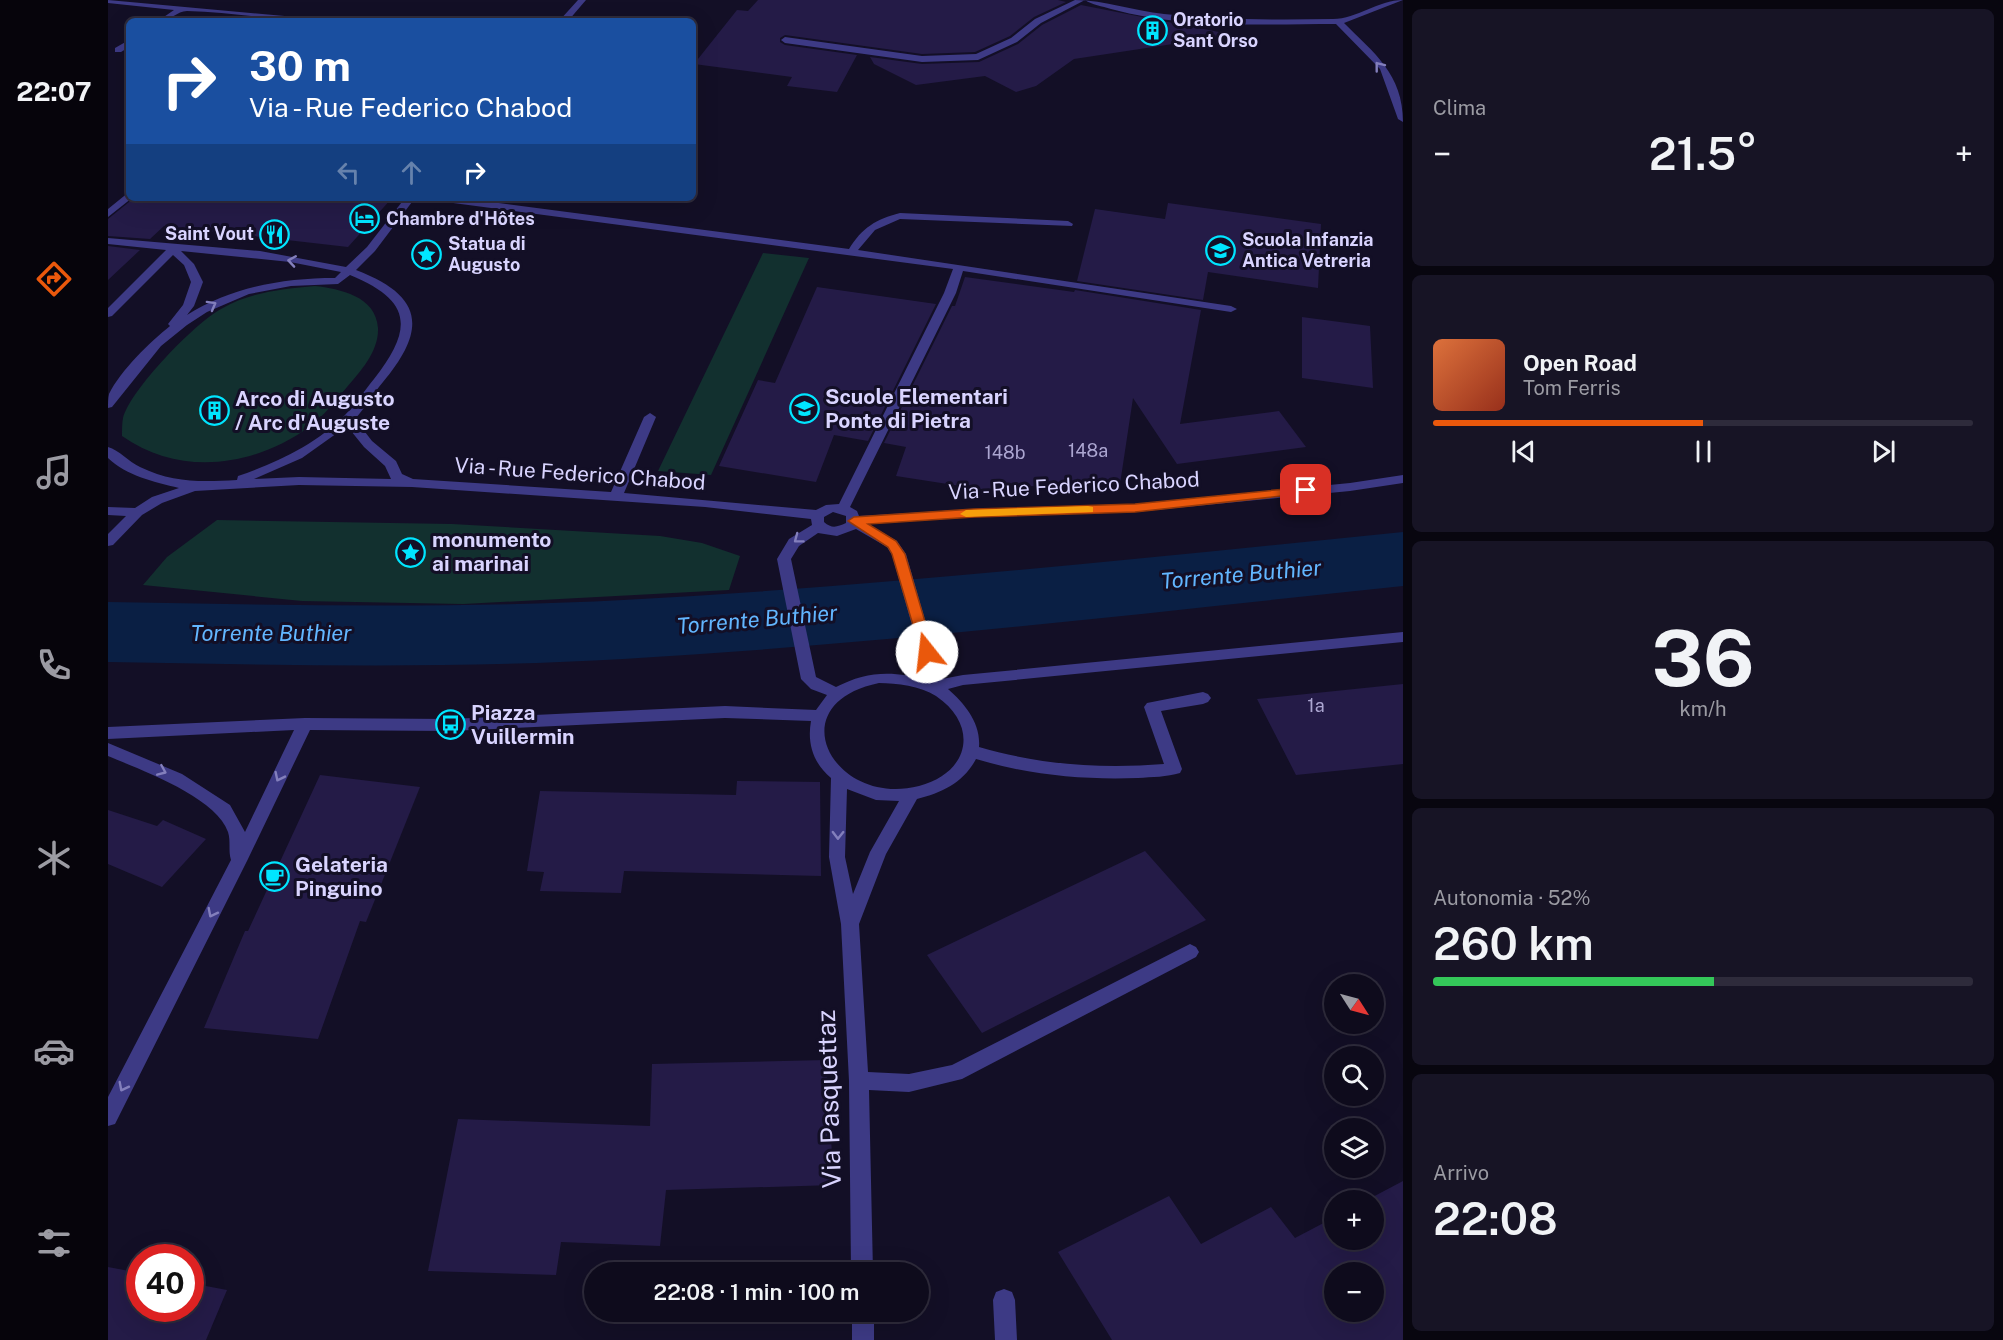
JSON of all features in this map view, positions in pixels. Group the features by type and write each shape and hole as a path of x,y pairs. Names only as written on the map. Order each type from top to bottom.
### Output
{"street":[{"path":"566,18 582,0"},
{"path":"785,40 922,59 978,57 1014,40 1038,21 1081,0"},
{"path":"1089,0 1135,12 1162,16 1338,22 1399,0"},
{"path":"108,1 145,2 181,9 284,18"},
{"path":"167,18 181,9"},
{"path":"1338,22 1384,68 1403,119"},
{"path":"118,50 126,45"},
{"path":"108,214 126,198"},
{"path":"163,337 197,314 234,294 287,281 338,281 372,249 408,201"},
{"path":"461,201 959,267 1231,309"},
{"path":"852,252 864,233 881,221 900,216 1068,224"},
{"path":"108,241 272,258 350,272 385,290 404,309 408,322 405,337 386,370 348,419 310,447 253,476 223,484 194,487 157,500 137,512 111,538"},
{"path":"108,314 173,249"},
{"path":"108,404 188,306 197,282 189,264 173,249"},
{"path":"843,509 950,293 959,267"},
{"path":"615,498 650,417"},
{"path":"348,419 368,444 392,464 396,477 412,483"},
{"path":"108,451 115,459 144,474 194,487"},
{"name":"Via - Rue Federico Chabod","path":"223,484 299,481 412,483 705,503 819,521 837,532 848,529 854,522 974,513 1135,508 1350,487 1403,479"},
{"path":"837,693 816,685 809,679 784,559 789,546 819,521 825,509 843,509 852,514 854,522 892,544 899,554 938,684 958,706 967,720 972,735 970,751 964,767 950,780 932,790 911,795 885,795 860,788 839,777 825,763 817,748 815,732 818,716 837,693 855,683 878,678 902,678 924,684 938,684 1309,644 1403,637"},
{"path":"108,511 137,512"},
{"path":"970,751 991,758 1084,773 1126,774 1174,769 1152,707 1203,698"},
{"path":"108,733 305,724 450,725 726,712 818,716"},
{"path":"108,1117 239,861 305,724"},
{"path":"108,748 176,778 224,810 237,833 239,861"},
{"name":"Via Pasquettaz","path":"839,777 837,857 850,924 859,1081 862,1262"},
{"name":"Via Pasquettaz","path":"850,924 878,852 911,795"},
{"path":"859,1081 909,1083 956,1073 1190,952"},
{"path":"1004,1300 1006,1340"},
{"path":"863,1322 863,1340"}],"green space":[{"path":"763,253 809,258 711,475 658,471"},
{"path":"315,286 345,292 364,301 376,317 378,336 376,345 363,367 320,418 309,427 288,441 265,451 217,462 192,462 168,458 144,449 122,436 123,418 138,391 165,358 210,317 232,303 255,295"},
{"path":"217,520 452,524 660,536 702,543 740,556 729,590 463,604 302,601 143,585 167,557"}],"building":[{"path":"758,0 1058,0 1066,2 1034,17 1010,36 975,52 922,54 785,35 780,38 780,42 785,45 857,55 837,92 787,86 792,77 696,64 737,10 748,11"},
{"path":"1081,5 1219,32 1219,37 1074,59 1036,86 1016,92 985,76 916,85 874,64 870,57 922,64 979,62 1018,44 1042,25"},
{"path":"130,201 389,201 348,247 164,226 150,239 108,236 108,219"},
{"name":"Scuola Infanzia Antica Vetreria","path":"1168,203 1321,224 1318,288 1208,272 1203,300 1077,281 1095,209 1165,219"},
{"path":"108,246 140,250 108,280"},
{"path":"965,277 1074,292 1075,290 1201,310 1180,424 1279,411 1306,447 1177,464 1133,398 1120,484 1001,487 999,492 896,476 906,447 884,443 952,306 955,306"},
{"name":"Scuole Elementari Ponte di Pietra","path":"817,287 936,304 868,441 834,435 816,482 719,466 758,380 775,383"},
{"path":"1302,317 1370,326 1373,388 1302,378"},
{"path":"1403,684 1403,764 1296,775 1257,699"},
{"path":"320,775 420,787 366,922 360,921 318,1039 204,1028 245,931 248,931"},
{"path":"737,781 820,782 821,876 624,871 621,893 540,891 544,872 527,871 540,791 736,795"},
{"path":"108,810 157,826 163,820 206,839 162,887 108,864"},
{"path":"1145,851 1206,920 982,1033 927,955"},
{"path":"826,1060 834,1185 666,1190 660,1246 561,1242 556,1275 428,1271 458,1119 650,1126 652,1064"},
{"path":"1403,1181 1403,1340 1112,1340 1058,1252 1169,1196 1201,1244 1271,1207 1295,1238 1324,1223 1324,1250 1384,1250 1384,1191"},
{"path":"108,1267 126,1270 126,1322 204,1322 204,1286 227,1290 206,1340 108,1340"}],"waterway":[{"name":"Torrente Buthier","path":"108,632 475,635 622,630 960,603 1403,559"}],"slow traffic":[{"path":"966,514 1088,509"}],"place":[{"name":"Oratorio Sant Orso","path":"1152,30"},
{"name":"Chambre d'Hôtes","path":"365,219"},
{"name":"Saint Vout","path":"275,234"},
{"name":"Scuola Infanzia Antica Vetreria","path":"1221,250"},
{"name":"Statua di Augusto","path":"427,254"},
{"name":"Scuole Elementari Ponte di Pietra","path":"804,409"},
{"name":"Arco di Augusto / Arc d'Auguste","path":"214,411"},
{"name":"monumento ai marinai","path":"411,552"},
{"name":"Piazza Vuillermin","path":"450,725"},
{"name":"Gelateria Pinguino","path":"274,877"}],"route":[{"path":"927,652 899,554 892,544 854,521 974,513 1135,508 1306,490"}]}
